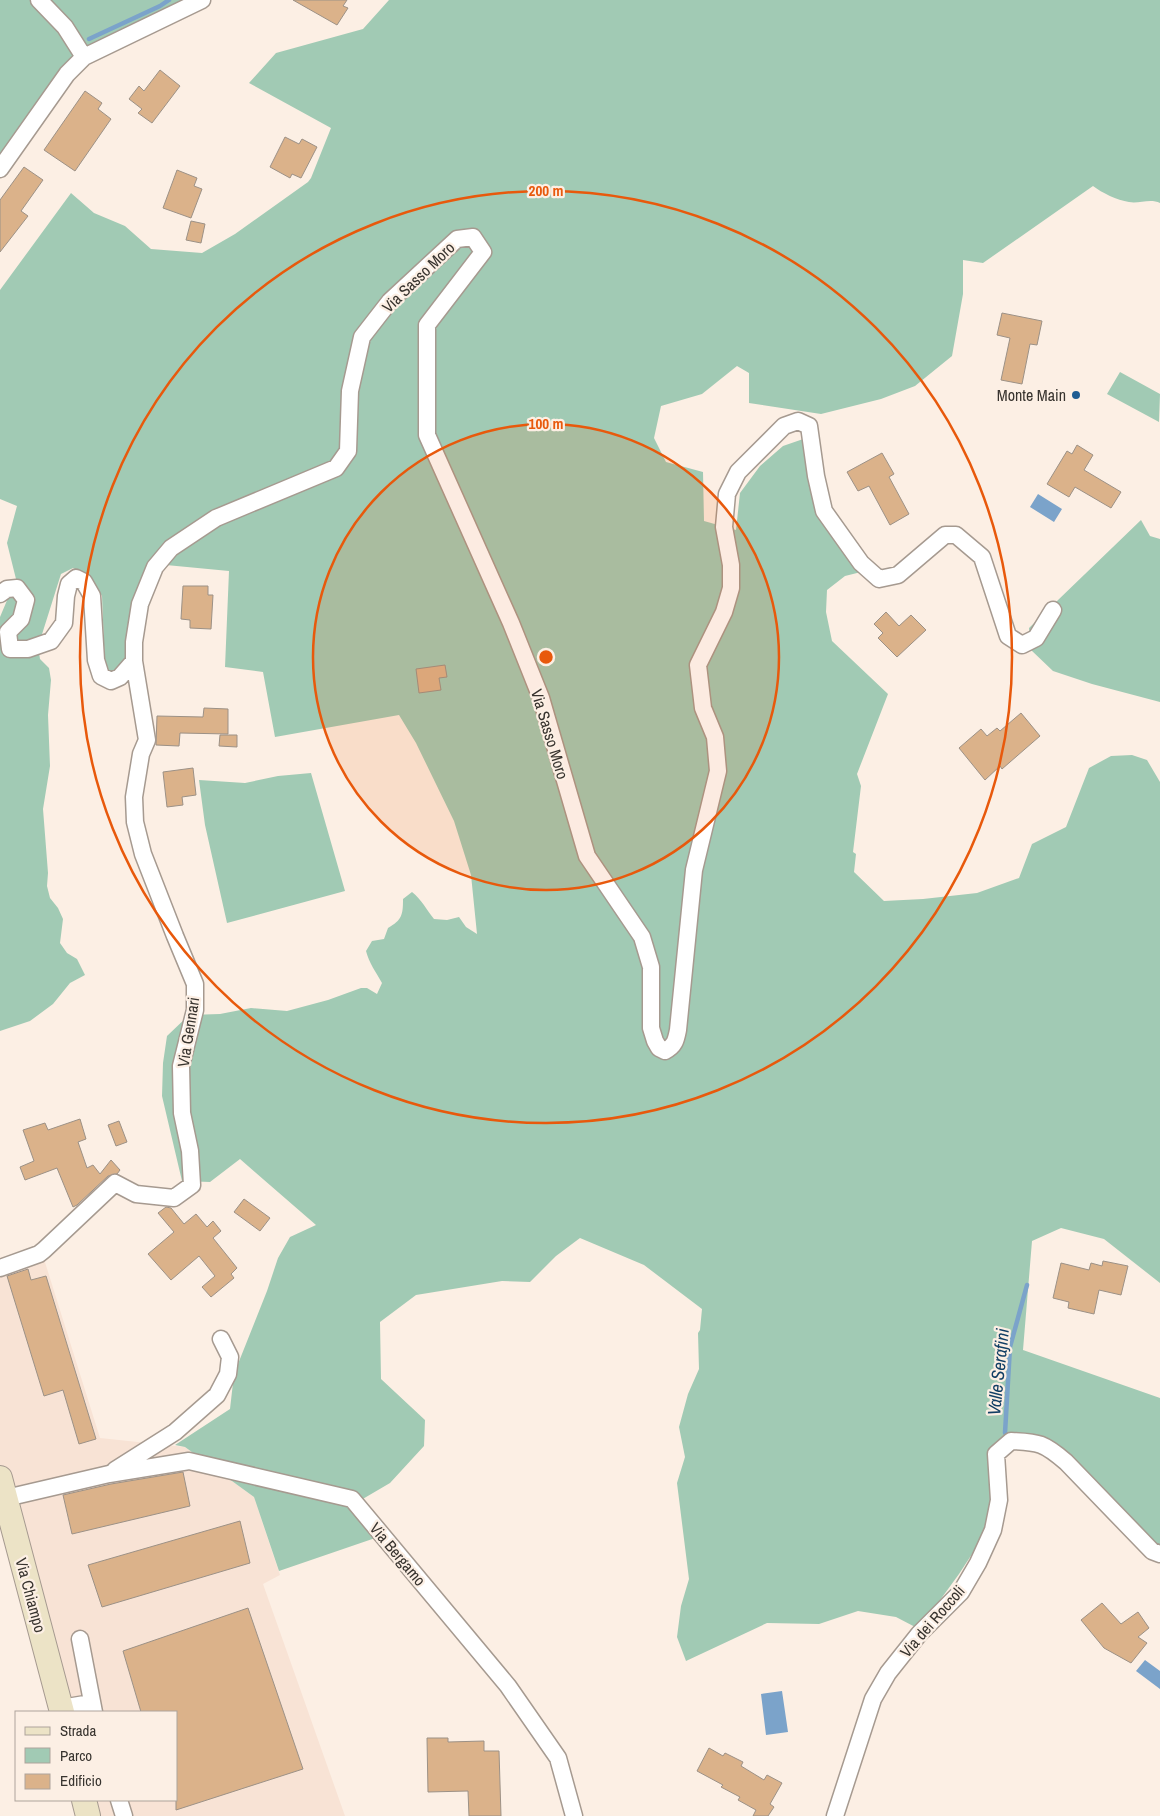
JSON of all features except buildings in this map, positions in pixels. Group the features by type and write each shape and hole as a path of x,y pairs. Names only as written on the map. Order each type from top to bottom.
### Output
{"main road":[{"name":"Via Chiampo","path":"3,1488 61,1710"},
{"path":"84,1801 88,1816"}],"street":[{"path":"39,0 65,27 84,57"},
{"path":"0,169 67,74 84,57 202,0"},
{"name":"Via Sasso Moro","path":"134,661 134,642 140,604 155,567 170,548 216,518 336,468 348,451 350,391 362,337 390,301 457,239 473,237 483,252 427,325 427,435 511,623 541,698 587,856 642,937 651,967 651,1028 659,1048 665,1051 672,1048 676,1042 694,870 718,771 715,737 703,708 698,664 724,612 731,588 732,566 724,527 727,494 738,472 784,426 798,421 809,426 816,476 824,511 860,563 878,579 898,575 945,535 956,536 982,557 1008,636 1022,645 1036,638 1053,610"},
{"path":"0,594 7,589 17,588 26,600 21,619 8,632 10,649 28,648 51,641 64,623 66,596 70,584 76,578 84,582 92,596 96,660 101,676 111,680 120,677 134,661"},
{"name":"Via Gennari","path":"0,1268 39,1254 115,1183 136,1194 174,1198 192,1185 190,1151 182,1113 181,1066 196,1010 195,984 143,854 135,822 134,797 141,754 147,740 134,661"},
{"name":"Via Bergamo","path":"109,1474 175,1432 217,1395 228,1374 230,1357 221,1339"},
{"name":"Via dei Roccoli","path":"835,1816 872,1699 888,1673 919,1634 961,1592 978,1563 993,1530 999,1500 996,1454 1011,1441 1036,1442 1052,1449 1152,1551 1160,1554"},
{"name":"Via Bergamo","path":"3,1488 189,1461 352,1499 508,1686 558,1758 574,1816"},
{"path":"61,1710 93,1708 80,1639"},
{"path":"119,1801 124,1816"}],"shaded area":[{"path":"44,1259 100,1438 185,1447 254,1497 280,1575 263,1584 345,1816 79,1816 75,1801 178,1801 178,1711 52,1711 0,1509 0,1269"}],"green space":[{"path":"0,0 187,0 63,71 0,155"},
{"path":"389,0 1160,0 1160,203 1152,201 1124,201 1110,196 1093,186 983,263 963,260 963,294 952,356 915,386 881,399 821,414 749,403 749,373 737,366 702,394 661,406 654,438 666,462 703,472 704,521 736,530 740,493 760,466 783,446 809,437 819,481 861,572 845,576 827,590 826,612 832,641 888,694 857,774 861,786 853,852 856,854 854,872 884,901 977,893 1019,878 1032,844 1066,827 1089,768 1111,756 1132,755 1147,760 1160,782 1160,1283 1104,1239 1061,1228 1032,1241 1023,1350 1160,1398 1160,1550 1063,1460 1015,1440 999,1445 987,1547 974,1551 919,1629 896,1617 858,1611 819,1624 767,1623 686,1661 677,1637 681,1606 689,1579 677,1483 685,1457 679,1427 688,1394 699,1369 698,1333 702,1309 644,1265 580,1238 556,1256 530,1282 502,1281 416,1295 380,1322 381,1379 425,1420 424,1446 390,1483 361,1500 384,1535 279,1571 254,1497 185,1447 175,1445 230,1409 234,1374 278,1258 290,1237 316,1225 240,1159 210,1182 182,1181 162,1096 163,1063 167,1036 189,1015 220,1014 251,1008 287,1011 328,1000 361,988 367,988 377,994 382,983 366,951 372,941 384,939 388,928 399,920 403,909 403,899 412,892 434,919 447,920 459,917 466,927 477,934 471,875 454,821 416,743 399,715 275,737 263,672 225,667 229,571 166,565 151,587 139,650 120,670 109,675 105,669 102,596 92,579 73,568 61,574 38,647 40,659 49,668 51,680 48,715 50,766 43,809 48,873 47,886 50,898 58,908 63,919 60,943 67,953 77,959 85,975 70,983 53,1004 30,1021 0,1031 0,617 16,579 7,543 17,506 0,499 0,290 71,193 94,213 125,226 151,249 202,253 235,234 308,182 331,128 249,83 276,53 363,29"},
{"path":"1120,372 1160,394 1159,422 1107,394"},
{"path":"1141,520 1150,536 1160,539 1160,702 1092,684 1053,671 1031,650 1029,628"},
{"path":"311,773 345,891 227,923 205,825 199,780 245,783 278,776"}],"water":[{"path":"1038,494 1062,509 1054,522 1030,507"},
{"path":"1145,1660 1160,1671 1160,1689 1136,1671"},
{"path":"782,1691 788,1732 766,1735 761,1694"}],"waterway":[{"path":"89,39 169,0"},
{"name":"Valle Serafini","path":"1005,1433 1010,1347 1027,1285"}],"place":[{"name":"Monte Main","path":"1076,395"}]}
